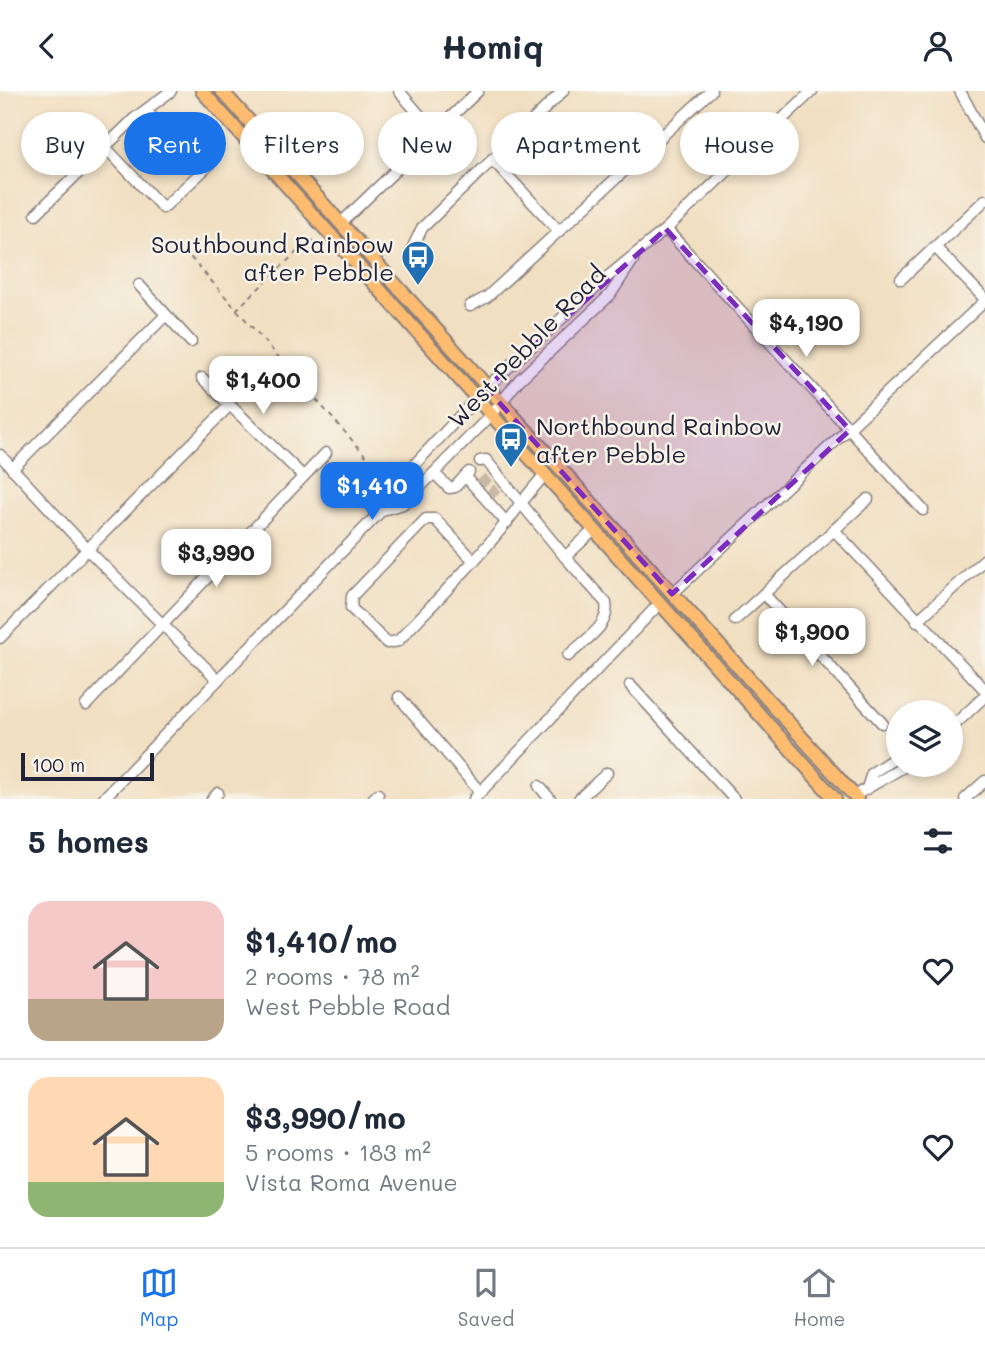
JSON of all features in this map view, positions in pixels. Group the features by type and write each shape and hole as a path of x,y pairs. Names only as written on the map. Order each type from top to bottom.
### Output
{"main road":[{"path":"202,91 835,799"},
{"path":"222,91 855,798"},
{"path":"302,203 312,203 331,223 341,223"},
{"path":"328,233 341,236 356,252 368,253"},
{"path":"598,534 619,549 648,580 672,594"},
{"path":"660,603 676,612 695,631 709,636"},
{"path":"788,747 813,763 840,793 855,798"}],"street":[{"path":"110,143 171,91"},
{"path":"399,91 417,112"},
{"path":"456,112 478,91"},
{"path":"541,112 563,91"},
{"path":"470,306 488,297 711,91"},
{"name":"West Pebble Road","path":"103,799 382,510 390,491 486,388 605,279 632,260 812,91"},
{"path":"960,91 985,138"},
{"path":"110,152 163,208 209,165 177,129 155,120 146,111"},
{"path":"413,247 422,228 491,160"},
{"path":"36,214 76,175"},
{"path":"341,223 391,175"},
{"path":"507,175 559,231"},
{"path":"901,279 985,200"},
{"path":"666,229 923,510"},
{"path":"672,594 850,430 985,300 935,247"},
{"name":"West Pebble Road","path":"382,510 403,503 434,473 491,415 519,380 610,295 632,260"},
{"path":"139,285 191,342"},
{"path":"12,469 166,314"},
{"path":"202,378 303,476"},
{"path":"0,638 229,406"},
{"path":"86,705 326,453"},
{"path":"0,455 87,549 217,679"},
{"path":"480,461 486,460 606,603 608,612 605,622 568,656"},
{"path":"434,473 449,488 455,487 468,474 507,523"},
{"path":"474,561 435,519 426,519 352,596 351,608 387,643 398,641 474,561 545,474"},
{"path":"735,620 868,499"},
{"path":"834,530 985,690"},
{"path":"565,557 598,534"},
{"path":"917,621 985,559"},
{"path":"764,594 881,723"},
{"path":"399,697 477,796 660,603"},
{"path":"630,685 734,799"},
{"path":"963,717 985,696"},
{"path":"855,798 868,785 872,773 886,764"},
{"path":"579,799 607,773"},
{"path":"868,785 889,777"},
{"path":"965,799 985,781"},
{"path":"539,786 550,799"},
{"path":"111,791 120,799"}],"path":[{"path":"236,310 304,245 328,233"},
{"path":"184,250 382,474"}],"highlighted area":[{"path":"666,229 850,430 672,594 486,388"}],"tunnel":[{"path":"481,484 492,474"},
{"path":"490,495 502,484"}],"place":[{"name":"Southbound Rainbow after Pebble","path":"418,287"},
{"name":"Northbound Rainbow after Pebble","path":"511,469"}]}
